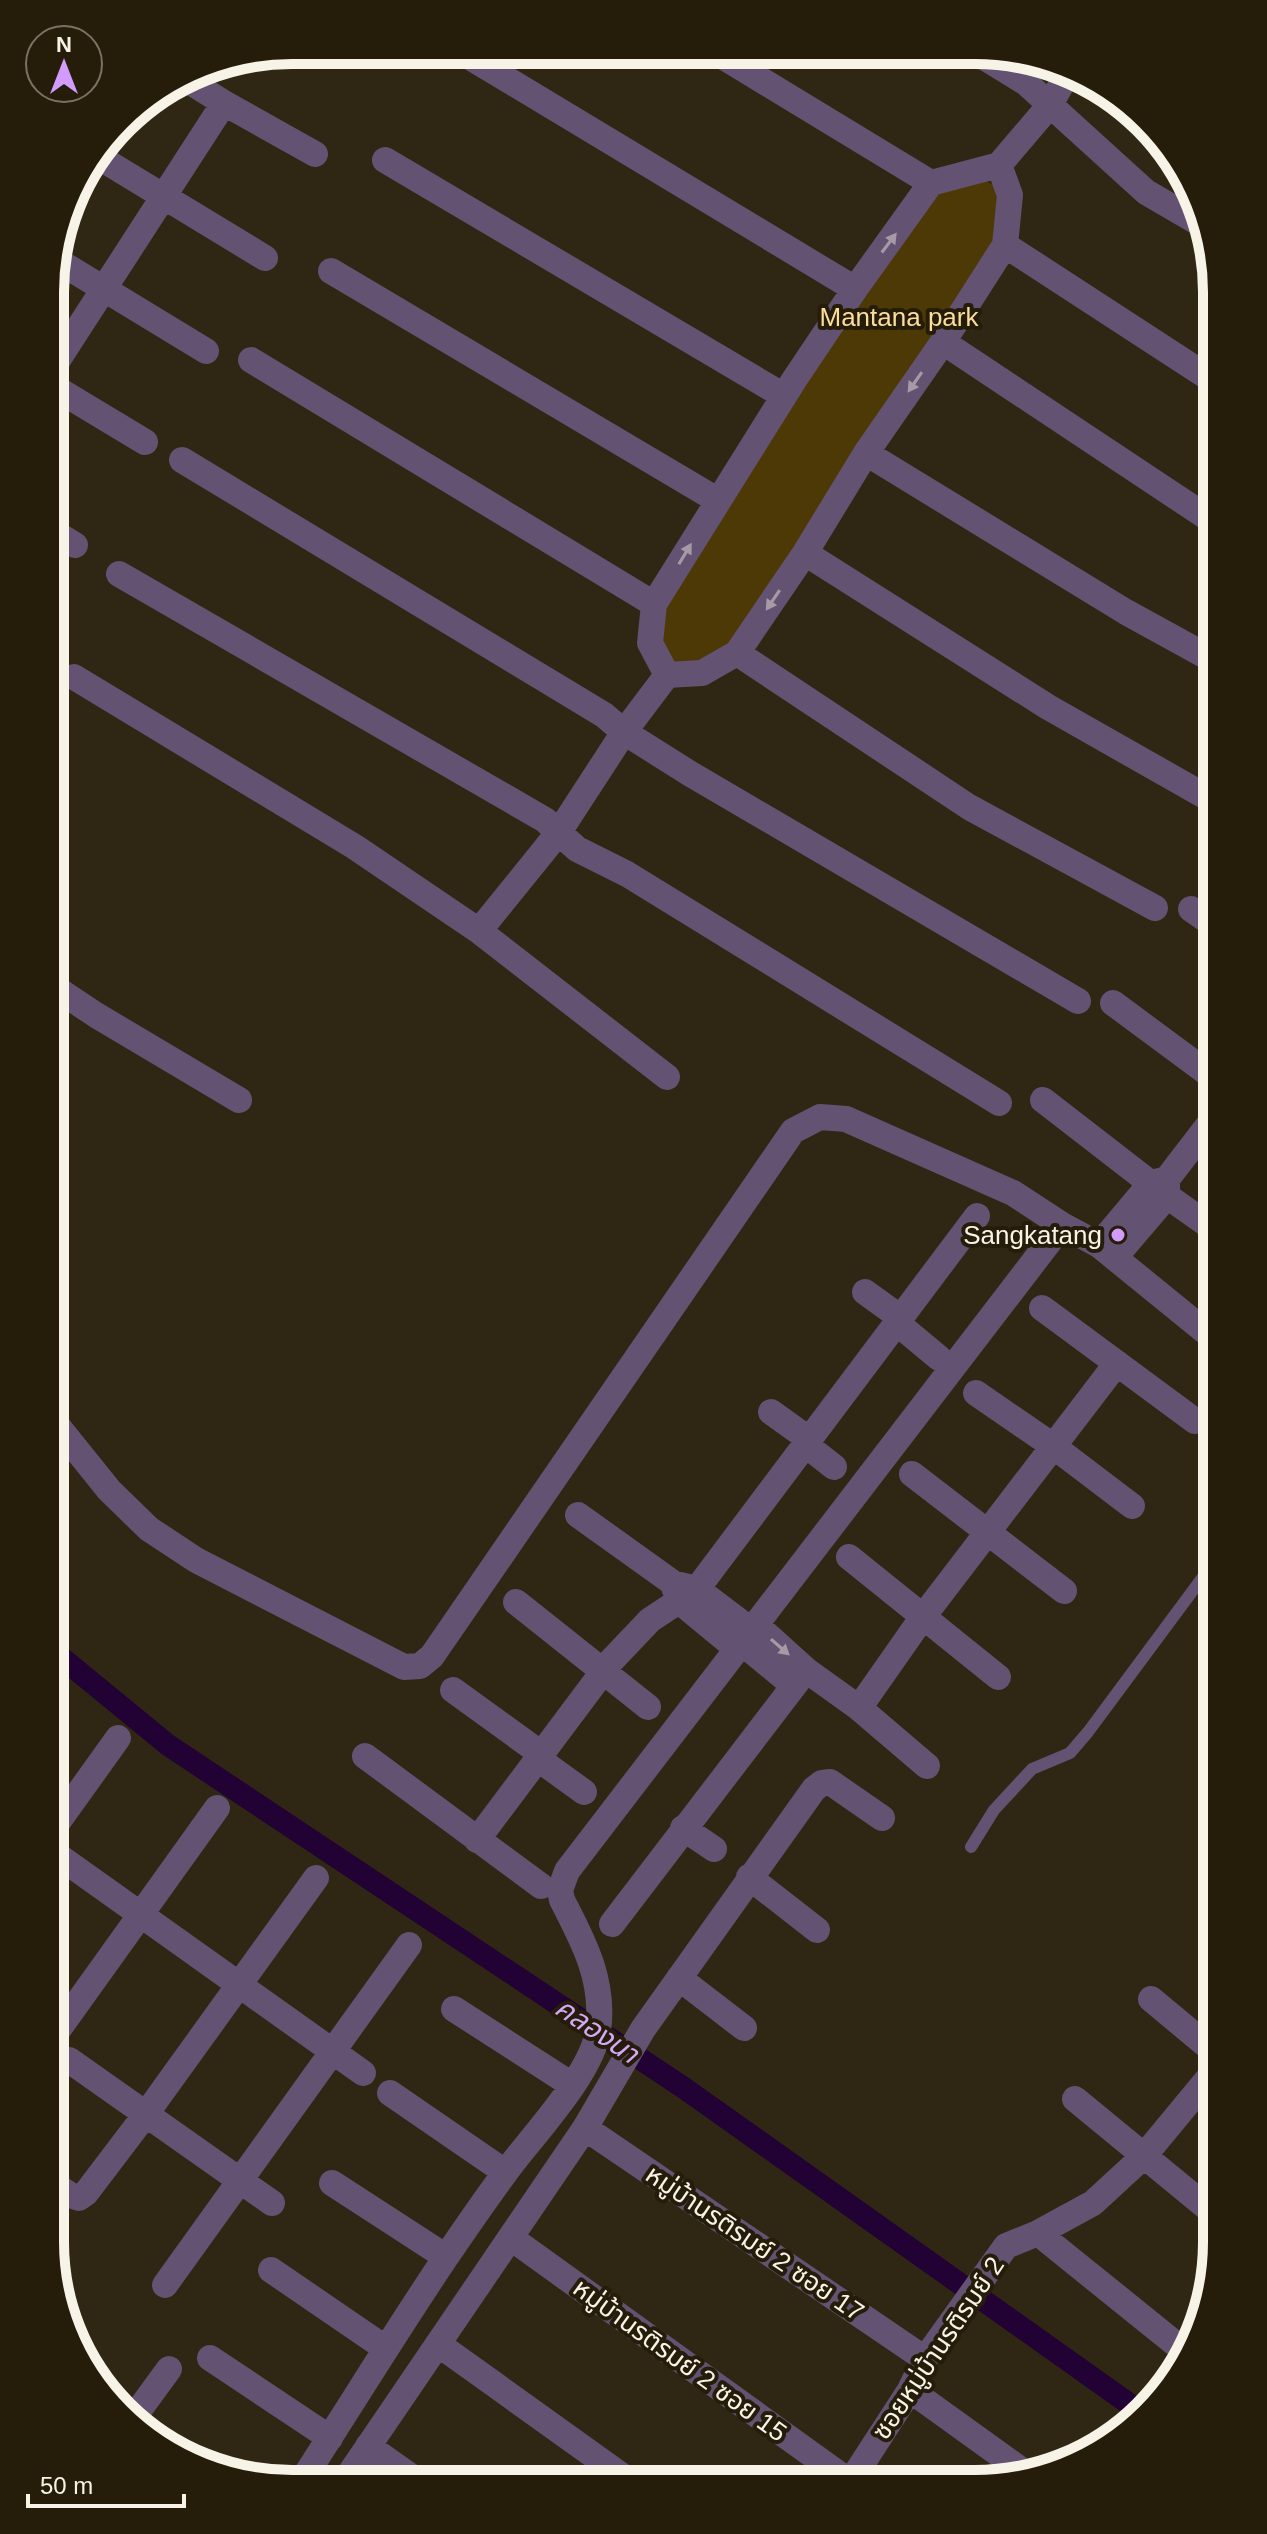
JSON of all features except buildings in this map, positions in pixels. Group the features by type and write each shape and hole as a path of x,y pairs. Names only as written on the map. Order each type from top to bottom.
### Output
{"street":[{"path":"482,64 855,289"},
{"path":"735,64 931,183"},
{"path":"997,65 1026,83 1146,192 1191,218"},
{"path":"667,675 650,643 654,604 717,500 855,289 931,183 999,165 1050,105 1063,82"},
{"path":"196,85 315,154"},
{"path":"64,350 224,103"},
{"path":"385,160 784,396"},
{"path":"105,161 265,258"},
{"path":"479,931 559,832 624,732 667,675 702,673 737,653 805,553 866,453 1005,245 1010,195 999,165"},
{"path":"1005,245 1203,374"},
{"path":"66,266 206,351"},
{"path":"331,271 717,500"},
{"path":"943,342 1203,515"},
{"path":"251,360 654,604"},
{"path":"64,393 145,442"},
{"path":"866,453 1126,612 1203,654"},
{"path":"182,460 604,715 624,732 1078,1001"},
{"path":"64,538 75,545"},
{"path":"805,553 1048,707 1203,795"},
{"path":"119,574 545,820 577,849 627,874 999,1103"},
{"path":"737,653 969,807 1155,908"},
{"path":"74,677 355,847 479,931 667,1077"},
{"path":"1191,909 1203,917"},
{"path":"64,994 239,1100"},
{"path":"1113,1003 1203,1070"},
{"path":"1043,1100 1162,1186 1203,1221"},
{"path":"64,1434 109,1490 149,1529 196,1560 404,1667 420,1666 432,1656 793,1131 820,1117 846,1119 1013,1193 1107,1251 1203,1330"},
{"path":"1107,1251 1203,1132"},
{"path":"477,1840 603,1671 650,1620 683,1591 808,1443 977,1216"},
{"path":"309,2470 446,2257 505,2172 572,2085 598,2035 598,1982 592,1961 562,1900 561,1884 567,1871 1062,1225"},
{"path":"865,1292 939,1358"},
{"path":"1042,1308 1195,1421"},
{"path":"859,1708 922,1618 1117,1363"},
{"path":"976,1393 1132,1506"},
{"path":"771,1412 834,1467"},
{"path":"912,1474 1064,1591"},
{"path":"578,1515 800,1677 859,1708 927,1766"},
{"path":"849,1557 998,1677"},
{"path":"516,1602 648,1707"},
{"path":"612,1924 800,1677"},
{"path":"453,1690 584,1792"},
{"path":"64,1813 118,1738"},
{"path":"365,1756 541,1886"},
{"path":"352,2470 585,2128 643,2029 814,1789 830,1782 882,1818"},
{"path":"64,2022 217,1808"},
{"path":"683,1828 714,1849"},
{"path":"64,1860 363,2073"},
{"path":"749,1877 817,1930"},
{"path":"64,2191 79,2198 86,2193 316,1878"},
{"path":"165,2285 409,1945"},
{"path":"679,1978 744,2028"},
{"path":"1151,1999 1203,2042"},
{"path":"454,2009 572,2085"},
{"path":"69,2060 272,2203"},
{"name":"ซอยหมู่บ้านรติรมย์ 2","path":"858,2470 931,2351 1006,2246 1038,2233 1093,2203 1144,2156 1203,2085"},
{"path":"390,2093 505,2172"},
{"path":"1075,2099 1203,2204"},
{"name":"หมู่บ้านรติรมย์ 2 ซอย 17","path":"585,2128 931,2351"},
{"path":"332,2183 446,2257"},
{"path":"1038,2233 1178,2346"},
{"name":"หมู่บ้านรติรมย์ 2 ซอย 15","path":"511,2238 832,2470"},
{"path":"271,2270 385,2348"},
{"path":"438,2344 614,2470"},
{"path":"210,2358 330,2438"},
{"path":"139,2410 169,2369"},
{"path":"910,2390 1016,2467"},
{"path":"368,2446 402,2470"}],"lane":[{"path":"971,1847 994,1810 1032,1769 1070,1753 1203,1577"}],"green space":[{"name":"Mantana park","path":"971,172 1010,195 1005,245 732,650 702,673 664,666 654,604 931,183"}],"waterway":[{"name":"คลองนา","path":"64,1660 168,1745 684,2088 1132,2406"}],"place":[{"name":"Sangkatang","path":"1118,1235"}]}
